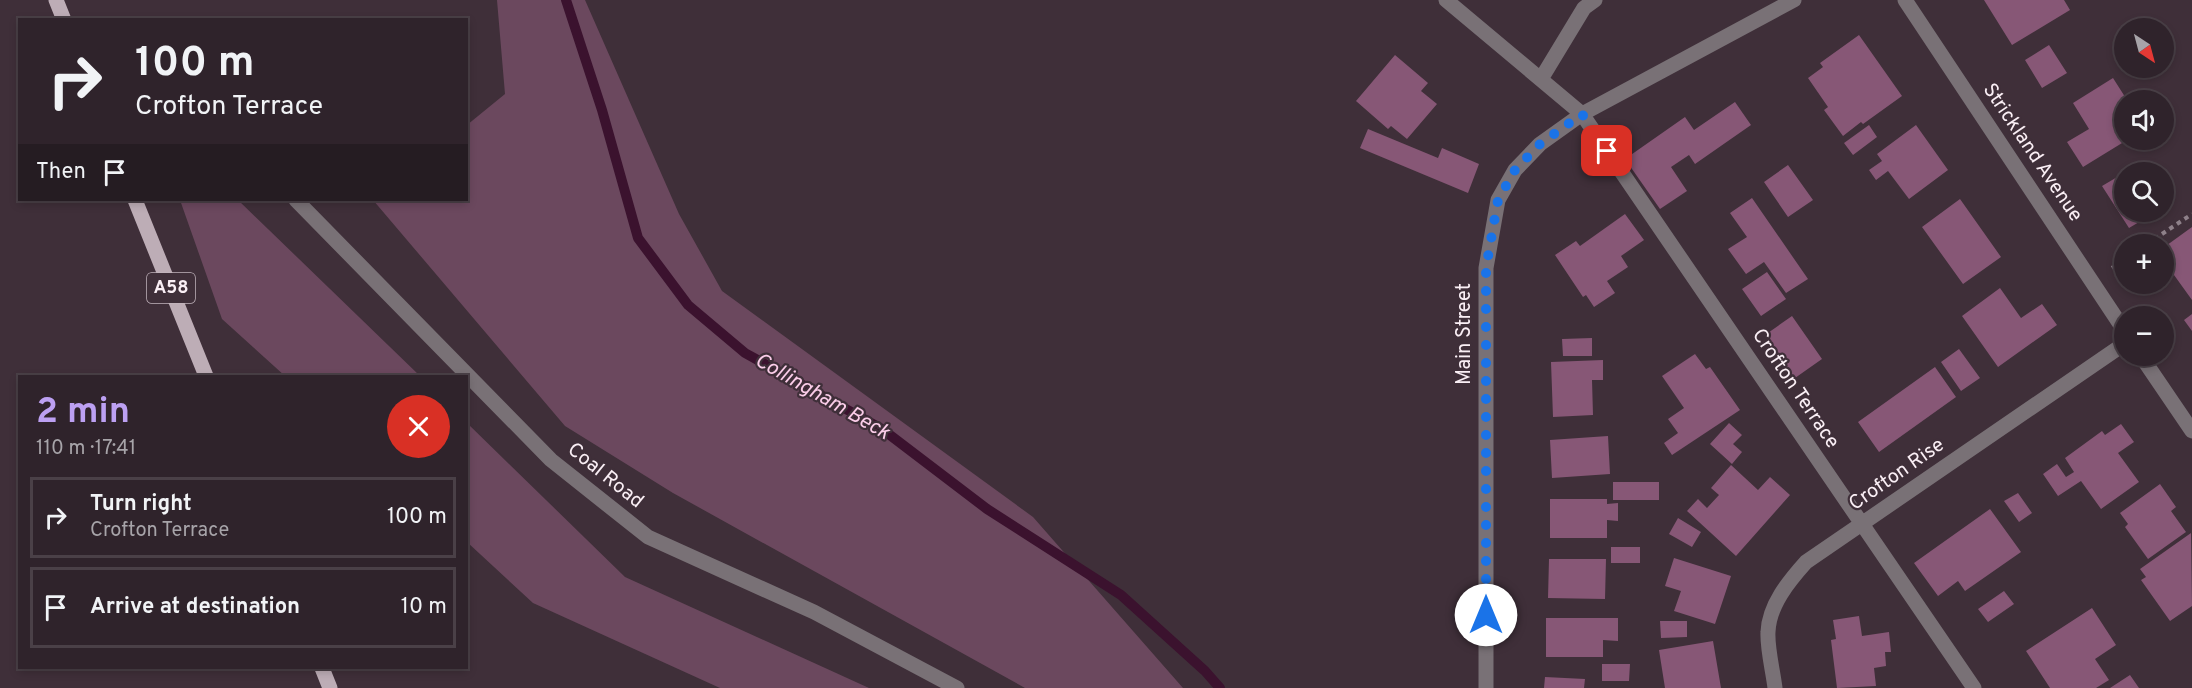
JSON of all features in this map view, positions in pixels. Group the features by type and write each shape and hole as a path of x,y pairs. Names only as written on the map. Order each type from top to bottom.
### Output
{"main road":[{"path":"56,0 63,18"},
{"name":"A58","path":"135,201 206,375"},
{"path":"322,669 330,688"}],"street":[{"name":"Crofton Terrace","path":"1446,0 1582,114 1974,688"},
{"path":"1541,79 1584,8 1595,0"},
{"name":"Main Street","path":"1486,688 1486,268 1498,200 1515,170 1540,144 1582,114 1794,0"},
{"name":"Strickland Avenue","path":"1905,0 2114,315"},
{"name":"Coal Road","path":"297,201 468,375"},
{"name":"Crofton Rise","path":"1775,688 1768,631 1775,606 1788,582 1806,562 2114,351"},
{"path":"2148,366 2192,431"},
{"name":"Coal Road","path":"468,375 551,460 648,537 814,612 957,688"}],"path":[{"path":"2162,234 2192,214"}],"shaded area":[{"path":"497,0 585,0 679,214 722,291 1033,517 1183,688 1025,688 673,493 565,426 374,201 468,201 468,124 505,94"},
{"path":"180,201 239,201 419,375 284,375 222,319"},
{"path":"468,424 625,577 869,688 720,688 533,603 468,543"}],"building":[{"path":"1984,0 2064,0 2070,10 2012,45"},
{"path":"1859,35 1902,96 1843,136 1824,110 1828,107 1808,78 1823,67 1820,63"},
{"path":"2049,45 2067,73 2042,88 2025,60"},
{"path":"1395,55 1428,83 1421,91 1437,104 1407,139 1391,126 1388,129 1356,101"},
{"path":"2113,78 2121,90 2114,90 2114,148 2083,167 2067,142 2089,129 2073,103"},
{"path":"1735,102 1751,125 1695,164 1689,155 1671,167 1687,191 1660,209 1625,159 1685,117 1694,130"},
{"path":"1869,125 1877,137 1853,155 1844,143"},
{"path":"1916,125 1948,170 1909,199 1888,171 1876,180 1869,170 1882,161 1877,154"},
{"path":"1368,129 1438,158 1442,148 1479,164 1468,193 1360,148"},
{"path":"1788,165 1813,200 1788,217 1764,182"},
{"path":"2114,179 2114,205 2102,186"},
{"path":"1752,198 1808,279 1786,293 1764,262 1746,274 1728,249 1747,237 1730,213"},
{"path":"1960,199 2001,257 1963,284 1922,227"},
{"path":"1625,214 1644,240 1621,256 1628,267 1607,281 1615,293 1594,307 1586,295 1583,297 1555,255 1576,241 1580,246"},
{"path":"2125,222 2139,222 2129,228"},
{"path":"2192,227 2192,300 2174,275 2174,240"},
{"path":"1767,272 1786,299 1761,316 1742,289"},
{"path":"2000,288 2021,318 2042,304 2057,325 1998,367 1962,316"},
{"path":"2192,314 2192,331 2184,320"},
{"path":"1792,316 1822,359 1795,378 1765,335"},
{"path":"1592,338 1592,356 1563,356 1562,339"},
{"path":"1959,349 1980,378 1961,391 1941,362"},
{"path":"1695,354 1706,369 1710,367 1740,410 1672,455 1664,443 1678,433 1668,419 1684,408 1662,376"},
{"path":"1603,360 1603,380 1592,380 1593,415 1553,417 1551,362"},
{"path":"1935,367 1956,397 1879,452 1858,422"},
{"path":"1729,423 1742,435 1733,444 1742,452 1732,464 1710,444"},
{"path":"2121,424 2134,442 2118,453 2139,482 2101,509 2081,481 2058,496 2043,474 2057,464 2066,477 2074,472 2065,458 2102,431 2105,435"},
{"path":"1608,436 1610,474 1552,478 1550,440"},
{"path":"1731,465 1758,490 1770,477 1790,495 1736,556 1687,511 1698,499 1707,508 1719,495 1711,488"},
{"path":"1613,482 1659,482 1659,500 1613,500"},
{"path":"2160,484 2176,507 2171,511 2186,532 2148,559 2125,527 2128,524 2120,513"},
{"path":"2018,493 2032,513 2019,522 2004,501"},
{"path":"1550,499 1607,499 1607,504 1618,503 1618,521 1607,520 1607,538 1550,538"},
{"path":"1990,509 2021,552 1965,591 1958,581 1938,596 1914,563"},
{"path":"1678,518 1701,532 1692,547 1669,534"},
{"path":"2191,533 2192,606 2170,621 2141,580 2146,577 2140,569"},
{"path":"1611,547 1640,547 1640,563 1611,563"},
{"path":"1674,558 1731,576 1715,624 1674,611 1681,591 1665,586"},
{"path":"1549,559 1606,559 1605,599 1548,598"},
{"path":"2004,591 2014,604 1988,622 1978,609"},
{"path":"2092,608 2116,645 2095,659 2109,680 2096,688 2050,688 2026,651"},
{"path":"1859,616 1862,636 1889,632 1891,652 1885,652 1886,666 1874,668 1876,686 1837,688 1831,640 1836,639 1833,620"},
{"path":"1546,618 1618,618 1618,641 1603,640 1603,657 1546,657"},
{"path":"1660,621 1687,621 1687,637 1661,638"},
{"path":"1713,641 1721,688 1665,688 1659,650"},
{"path":"1602,664 1630,664 1629,681 1602,681"},
{"path":"2130,675 2139,688 2110,688"},
{"path":"1545,677 1585,679 1584,688 1544,688"}],"waterway":[{"name":"Collingham Beck","path":"566,0 602,110 638,238 688,305 745,353 882,429 987,509 1121,595 1205,671 1220,688"}],"route":[{"path":"1486,615 1486,268 1498,200 1515,170 1540,144 1582,114 1607,151"}]}
